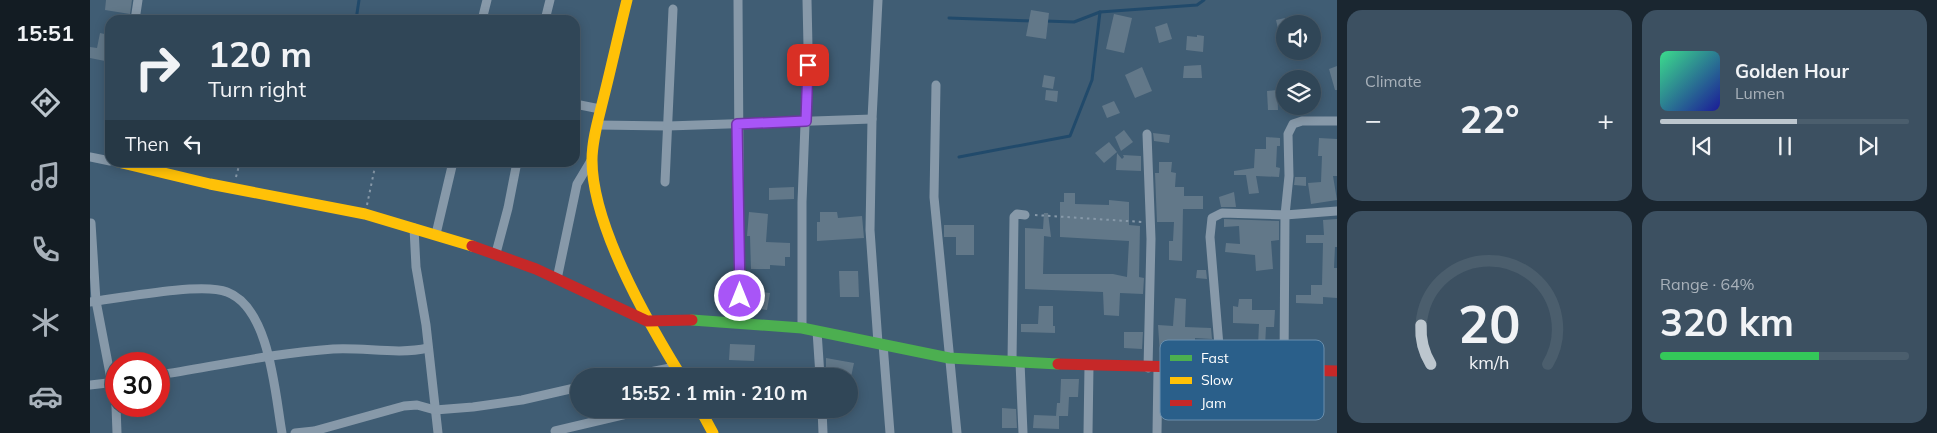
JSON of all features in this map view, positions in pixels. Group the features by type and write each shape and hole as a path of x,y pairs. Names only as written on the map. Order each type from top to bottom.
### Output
{"street":[{"path":"136,15 138,0"},
{"path":"483,15 486,0"},
{"path":"546,15 550,0"},
{"path":"627,0 597,125 592,160 595,190 602,213 647,321 676,368"},
{"path":"738,0 737,124 740,321"},
{"path":"802,328 802,202 806,121 807,0"},
{"path":"878,0 872,120 870,230 890,433"},
{"path":"665,182 672,9"},
{"path":"936,85 934,197 956,433"},
{"path":"580,105 600,109"},
{"path":"597,125 668,126 872,120"},
{"path":"1284,340 1285,216 1289,176 1288,134 1293,124 1302,121 1337,121"},
{"path":"1147,134 1151,222 1153,368 1158,433"},
{"path":"90,157 105,159"},
{"path":"556,279 577,184 592,160"},
{"path":"142,167 233,188 365,214 436,234 496,253 647,321 740,321 802,328 949,358 1160,368"},
{"path":"436,234 452,167"},
{"path":"496,253 516,167"},
{"path":"1219,340 1210,236 1212,218 1222,213 1285,216 1337,211"},
{"path":"1023,433 1016,361 1014,217 1017,214 1025,215"},
{"path":"91,223 93,302 107,352"},
{"path":"414,228 416,267 438,433"},
{"path":"93,302 201,288 227,292 245,304 256,320 268,357 282,433"},
{"path":"817,331 819,368"},
{"path":"170,373 268,357 332,350 367,348 412,352 428,348"},
{"path":"1088,433 1089,366"},
{"path":"1324,370 1337,371"},
{"path":"90,385 105,383"},
{"path":"295,433 314,431 404,406 418,405 435,410 522,400 570,389"},
{"path":"116,417 117,433"},
{"path":"555,431 610,418"},
{"path":"705,418 713,433"},
{"path":"822,418 823,433"}],"path":[{"path":"233,188 239,167"},
{"path":"365,214 375,167"},
{"path":"1025,215 1151,222"}],"building":[{"path":"106,0 132,0 130,14 105,10"},
{"path":"1031,10 1049,13 1046,39 1026,36"},
{"path":"1114,14 1132,18 1124,53 1106,49"},
{"path":"1167,23 1172,39 1159,43 1155,27"},
{"path":"100,33 105,34 105,61 90,58 90,47 97,48"},
{"path":"1197,35 1204,36 1203,52 1186,50 1187,36 1197,37"},
{"path":"1201,65 1202,78 1183,78 1184,66"},
{"path":"1337,66 1337,90 1335,90 1329,69"},
{"path":"1142,67 1152,91 1135,98 1125,75"},
{"path":"1044,75 1055,77 1053,89 1042,87"},
{"path":"1046,90 1058,91 1057,102 1045,100"},
{"path":"1276,90 1276,110 1268,110 1267,91"},
{"path":"1114,101 1120,113 1107,118 1102,106"},
{"path":"1124,130 1133,142 1121,151 1115,137"},
{"path":"1153,133 1170,135 1169,143 1154,141"},
{"path":"1266,137 1280,138 1280,146 1277,146 1276,167 1280,168 1279,177 1256,176 1259,193 1249,194 1246,175 1234,175 1234,171 1254,168 1255,149 1266,149"},
{"path":"1319,138 1337,139 1337,176 1333,176 1337,200 1311,204 1308,183 1321,182 1322,156 1318,156"},
{"path":"1109,142 1117,152 1104,163 1095,153"},
{"path":"1117,153 1122,159 1123,155 1141,156 1141,171 1116,170"},
{"path":"1159,162 1172,162 1171,172 1176,173 1175,187 1184,187 1184,196 1203,196 1203,209 1183,209 1182,261 1169,260 1169,241 1173,241 1174,222 1157,222 1155,173 1159,173"},
{"path":"1295,177 1306,177 1306,186 1294,185"},
{"path":"794,187 794,199 769,200 769,188"},
{"path":"1234,192 1236,207 1221,207 1219,197"},
{"path":"1064,193 1075,193 1075,204 1109,205 1109,200 1129,202 1129,225 1140,226 1139,277 1144,278 1143,294 1120,293 1119,316 1104,315 1103,292 1025,289 1025,228 1043,229 1044,213 1048,213 1051,237 1044,236 1043,274 1113,274 1127,277 1129,241 1060,237 1060,202 1064,202"},
{"path":"749,212 768,214 766,242 790,243 790,257 785,257 785,266 770,265 770,269 751,269 750,236 747,236"},
{"path":"820,212 837,212 838,218 862,216 864,238 817,241 817,222 820,222"},
{"path":"1224,219 1279,221 1279,240 1271,241 1273,269 1256,271 1255,255 1225,252 1226,243 1240,244 1239,226 1224,227"},
{"path":"1337,219 1337,247 1335,247 1334,268 1337,268 1337,298 1323,297 1323,304 1296,303 1296,295 1311,295 1311,285 1322,285 1323,243 1306,243 1306,235 1324,235 1323,220"},
{"path":"944,225 974,225 974,255 956,255 956,237 944,237"},
{"path":"1197,270 1206,270 1207,279 1196,278"},
{"path":"839,271 858,271 859,297 840,297"},
{"path":"748,290 770,293 767,310 746,307"},
{"path":"1175,298 1186,299 1185,327 1211,328 1212,339 1160,340 1160,354 1158,325 1173,326"},
{"path":"1239,299 1252,299 1252,310 1275,310 1274,327 1266,327 1265,340 1258,340 1259,324 1233,323 1233,306 1238,307"},
{"path":"1039,306 1053,306 1055,333 1021,332 1021,324 1038,324"},
{"path":"1124,332 1143,332 1142,349 1124,348"},
{"path":"730,344 755,345 754,361 729,360"},
{"path":"826,358 854,363 853,368 826,368"},
{"path":"1061,379 1079,379 1078,397 1069,397 1068,416 1056,416 1057,403 1060,403"},
{"path":"1002,408 1016,409 1017,428 1002,428"},
{"path":"1034,415 1059,416 1059,429 1033,428"}],"waterway":[{"path":"357,15 359,0"},
{"path":"1045,21 1074,22 1100,12 1197,5 1204,0"},
{"path":"959,157 1070,136 1092,80 1100,12"},
{"path":"949,18 1033,21"}],"traffic: fast":[{"path":"692,320 802,328 949,358 1058,364"}],"traffic: slow":[{"path":"627,0 594,136 592,152 594,186 611,242 624,272 638,301 676,368"},
{"path":"139,167 210,184 365,214 472,246"},
{"path":"705,418 713,433"}],"traffic: jam":[{"path":"472,246 536,269 647,321 692,320"},
{"path":"1058,364 1160,367"},
{"path":"1324,371 1337,371"}],"route":[{"path":"740,296 737,124 806,121 808,65"}]}
